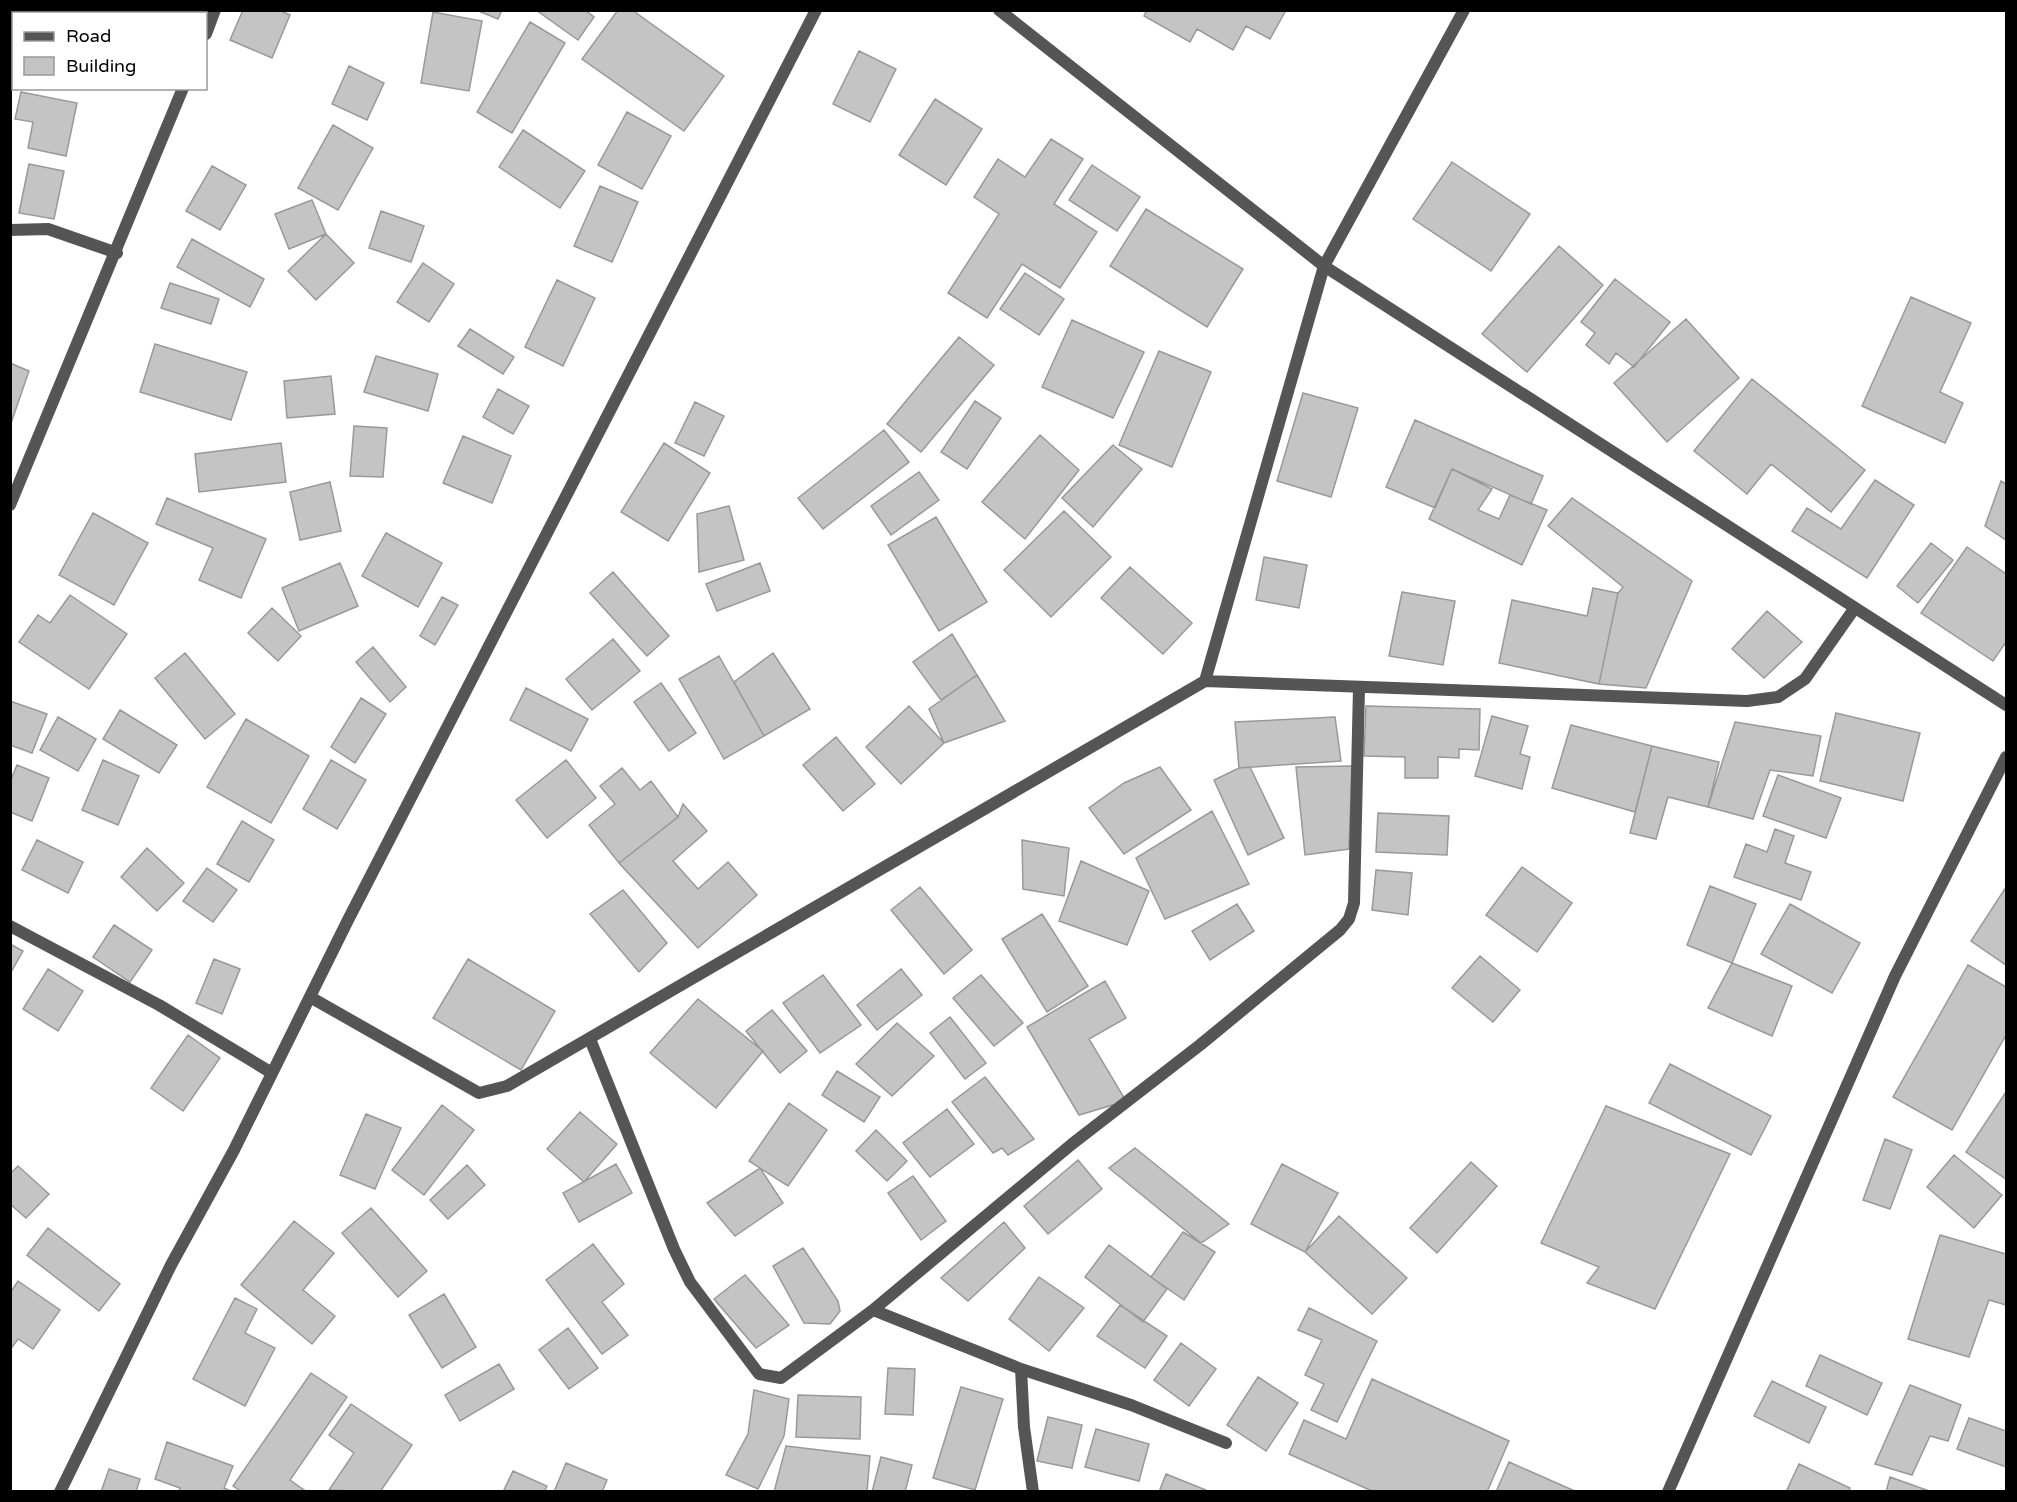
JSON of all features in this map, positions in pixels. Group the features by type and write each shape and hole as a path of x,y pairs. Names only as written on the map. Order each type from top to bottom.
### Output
{"street":[{"path":"207,31 215,10"},
{"path":"60,1491 171,1265 234,1150 816,10"},
{"path":"999,10 1324,266 1854,609 2007,705"},
{"path":"1205,681 1324,266 1464,10"},
{"path":"10,505 117,253 182,90"},
{"path":"10,230 48,229 117,253"},
{"path":"310,998 479,1094 507,1086 590,1039 1205,681 1747,701 1778,697 1805,679 1854,609"},
{"path":"590,1039 674,1249 690,1282 759,1374 781,1378 873,1310 1072,1144 1200,1045 1340,930 1350,919 1354,903 1359,688"},
{"path":"1668,1491 1895,976 2007,757"},
{"path":"10,926 159,1005 272,1073"},
{"path":"873,1310 1021,1369 1131,1405 1226,1443"},
{"path":"1021,1369 1024,1427 1033,1491"}],"building":[{"path":"10,10 41,10 40,12 12,12 12,28 10,28"},
{"path":"243,10 279,10 290,15 272,58 230,40"},
{"path":"476,10 502,10 498,19"},
{"path":"536,10 585,10 594,17 578,40"},
{"path":"618,10 632,10 724,76 684,131 582,59"},
{"path":"1147,10 1286,10 1270,39 1246,26 1233,50 1197,29 1190,42 1144,16"},
{"path":"433,12 482,21 469,91 421,83"},
{"path":"530,22 565,43 512,133 477,112"},
{"path":"10,43 12,44 12,74 10,74"},
{"path":"859,51 896,69 870,122 833,104"},
{"path":"349,66 384,83 367,120 332,104"},
{"path":"21,92 77,103 66,156 28,148 33,122 15,119"},
{"path":"935,99 982,129 946,185 899,155"},
{"path":"627,112 671,136 642,189 598,165"},
{"path":"333,125 373,148 338,210 298,188"},
{"path":"523,130 585,171 560,208 499,167"},
{"path":"1051,139 1083,159 1054,204 1097,232 1060,288 1022,264 987,318 948,293 999,214 974,197 998,159 1025,177"},
{"path":"1452,162 1530,214 1491,271 1413,219"},
{"path":"29,164 64,171 54,219 19,213"},
{"path":"1092,165 1140,197 1117,231 1069,200"},
{"path":"212,166 246,185 220,230 186,211"},
{"path":"600,186 638,202 612,262 574,246"},
{"path":"312,200 326,234 289,249 275,214"},
{"path":"1146,209 1243,269 1207,327 1110,266"},
{"path":"381,211 424,226 411,262 369,248"},
{"path":"326,234 354,263 316,300 288,271"},
{"path":"192,239 264,279 250,307 177,267"},
{"path":"1559,246 1603,285 1527,372 1482,334"},
{"path":"423,263 454,284 429,322 397,302"},
{"path":"1025,273 1064,299 1039,335 1000,309"},
{"path":"1615,279 1670,322 1634,367 1616,353 1609,364 1586,345 1595,333 1581,322"},
{"path":"557,280 595,298 563,366 525,347"},
{"path":"170,283 219,299 211,324 161,308"},
{"path":"1911,297 1971,323 1940,392 1963,403 1945,443 1862,406"},
{"path":"1686,319 1739,378 1667,442 1614,383"},
{"path":"1072,320 1144,352 1113,418 1042,387"},
{"path":"470,329 514,357 503,374 458,346"},
{"path":"959,337 994,365 921,452 887,424"},
{"path":"155,344 247,372 231,420 140,392"},
{"path":"1159,351 1211,372 1172,467 1119,445"},
{"path":"376,356 438,374 428,411 364,392"},
{"path":"10,363 29,371 10,426"},
{"path":"331,376 335,414 287,418 284,381"},
{"path":"1752,379 1865,470 1831,512 1771,464 1747,494 1694,451"},
{"path":"498,389 529,406 513,434 483,417"},
{"path":"1303,393 1358,408 1331,497 1277,481"},
{"path":"975,401 1001,418 967,469 941,452"},
{"path":"695,402 724,416 704,456 675,443"},
{"path":"1415,420 1543,476 1531,504 1452,469 1435,508 1386,487"},
{"path":"354,426 387,428 383,477 350,476"},
{"path":"884,430 909,462 823,529 798,498"},
{"path":"1040,435 1079,470 1025,539 982,502"},
{"path":"463,436 511,456 492,503 443,483"},
{"path":"281,443 286,482 199,492 195,454"},
{"path":"664,443 710,473 668,541 621,512"},
{"path":"1113,445 1142,469 1093,527 1062,498"},
{"path":"1452,469 1492,489 1478,510 1499,519 1510,495 1547,510 1522,565 1429,519"},
{"path":"919,472 939,500 891,535 871,506"},
{"path":"1875,480 1914,505 1867,578 1792,531 1807,508 1841,529"},
{"path":"2001,481 2006,484 2006,540 1985,526"},
{"path":"330,482 341,531 300,540 290,492"},
{"path":"167,498 266,539 241,598 199,580 213,548 156,524"},
{"path":"1572,498 1692,581 1646,688 1599,684 1618,593 1623,587 1548,526"},
{"path":"729,506 744,560 699,572 697,514"},
{"path":"1064,511 1111,557 1051,617 1004,570"},
{"path":"93,513 148,543 114,605 59,575"},
{"path":"936,517 987,602 939,631 888,545"},
{"path":"386,533 442,563 418,607 362,576"},
{"path":"1931,543 1953,560 1918,603 1897,586"},
{"path":"1967,547 2006,574 2006,642 1993,661 1921,613"},
{"path":"1264,557 1307,565 1299,608 1256,600"},
{"path":"340,563 358,606 299,631 282,588"},
{"path":"760,563 770,591 717,611 706,584"},
{"path":"1130,567 1192,623 1163,654 1101,598"},
{"path":"613,572 669,636 647,656 590,593"},
{"path":"1593,588 1618,593 1599,684 1499,663 1512,600 1587,616"},
{"path":"1402,592 1455,601 1443,665 1389,656"},
{"path":"70,595 127,634 89,689 19,642 38,615 50,623"},
{"path":"442,597 458,605 435,645 420,636"},
{"path":"272,608 301,636 278,661 248,633"},
{"path":"1767,611 1802,642 1764,678 1732,649"},
{"path":"952,634 977,675 941,700 913,662"},
{"path":"613,639 640,671 592,710 566,679"},
{"path":"373,647 406,687 390,702 356,662"},
{"path":"185,653 235,714 205,739 155,678"},
{"path":"773,653 810,709 764,736 734,682"},
{"path":"719,656 764,736 724,759 679,679"},
{"path":"977,675 1005,721 944,743 929,709"},
{"path":"661,683 696,733 669,751 634,702"},
{"path":"526,688 588,719 571,751 510,720"},
{"path":"361,698 386,714 355,763 331,747"},
{"path":"10,701 47,714 32,753 10,745"},
{"path":"909,706 944,743 901,784 866,747"},
{"path":"1366,706 1480,709 1479,750 1459,749 1459,758 1438,757 1438,778 1405,778 1405,757 1364,756"},
{"path":"120,710 177,745 159,773 103,739"},
{"path":"1836,713 1920,733 1903,801 1820,781"},
{"path":"1492,716 1528,726 1520,754 1530,757 1522,789 1475,776"},
{"path":"58,717 96,739 78,771 40,750"},
{"path":"1335,717 1341,761 1239,768 1235,722"},
{"path":"246,719 309,756 271,823 207,787"},
{"path":"1735,722 1821,736 1813,776 1770,770 1753,819 1708,807"},
{"path":"1571,725 1652,746 1635,812 1552,788"},
{"path":"836,737 875,784 843,811 803,765"},
{"path":"1652,746 1719,762 1708,807 1668,797 1656,839 1630,833"},
{"path":"103,760 139,776 118,825 82,810"},
{"path":"331,760 366,780 337,829 303,809"},
{"path":"566,760 596,798 547,838 516,800"},
{"path":"17,765 49,778 32,821 10,812 10,782"},
{"path":"1352,766 1349,849 1305,855 1296,767"},
{"path":"1160,767 1191,810 1124,854 1089,808 1124,783"},
{"path":"1250,767 1284,838 1248,855 1214,780 1239,768"},
{"path":"622,768 640,790 651,781 678,817 619,863 589,825 615,804 600,786"},
{"path":"1778,775 1841,798 1826,838 1763,816"},
{"path":"683,804 707,831 673,861 698,889 728,862 757,895 698,948 619,863 678,817"},
{"path":"1212,811 1249,884 1165,919 1136,858"},
{"path":"1378,813 1449,816 1447,855 1376,852"},
{"path":"242,821 274,840 249,882 217,864"},
{"path":"1775,829 1794,836 1785,863 1811,872 1801,900 1734,877 1746,844 1767,852"},
{"path":"37,840 83,862 68,893 22,870"},
{"path":"1022,840 1069,848 1064,896 1023,889"},
{"path":"147,848 184,883 157,911 121,877"},
{"path":"1081,861 1149,891 1127,945 1059,921"},
{"path":"1522,867 1572,903 1537,952 1486,915"},
{"path":"207,868 237,890 213,922 183,901"},
{"path":"1376,870 1412,873 1408,915 1372,910"},
{"path":"1710,886 1756,904 1732,963 1687,945"},
{"path":"920,887 972,950 944,974 891,910"},
{"path":"2006,887 2006,965 1971,941"},
{"path":"623,890 667,943 639,972 590,914"},
{"path":"1237,904 1254,931 1210,960 1192,931"},
{"path":"1790,904 1860,943 1832,993 1761,954"},
{"path":"1042,914 1088,986 1047,1012 1002,939"},
{"path":"114,925 152,950 130,982 93,957"},
{"path":"10,944 23,951 10,974"},
{"path":"1480,956 1520,990 1493,1022 1452,988"},
{"path":"214,959 240,969 222,1014 196,1003"},
{"path":"468,959 555,1011 521,1070 433,1018"},
{"path":"1732,963 1792,986 1772,1036 1708,1008"},
{"path":"1968,965 2006,987 2006,1035 1952,1130 1893,1097"},
{"path":"48,969 83,991 58,1031 23,1009"},
{"path":"901,969 922,995 877,1030 857,1005"},
{"path":"823,975 861,1025 820,1053 783,1003"},
{"path":"981,975 1023,1023 994,1046 953,998"},
{"path":"1105,981 1126,1018 1089,1039 1126,1101 1079,1115 1027,1027"},
{"path":"698,999 763,1051 716,1108 650,1053"},
{"path":"772,1010 807,1051 780,1073 746,1031"},
{"path":"950,1017 986,1063 965,1079 930,1033"},
{"path":"897,1023 934,1056 892,1096 856,1064"},
{"path":"188,1035 220,1058 183,1111 151,1088"},
{"path":"1670,1064 1771,1116 1751,1155 1649,1103"},
{"path":"837,1071 880,1097 864,1122 822,1095"},
{"path":"985,1077 1034,1139 1008,1155 1002,1148 993,1153 952,1102"},
{"path":"2006,1092 2006,1179 1966,1152"},
{"path":"789,1103 827,1130 788,1186 749,1161"},
{"path":"442,1105 474,1130 424,1195 392,1170"},
{"path":"1606,1106 1730,1154 1655,1309 1587,1283 1599,1267 1541,1243"},
{"path":"947,1109 974,1144 930,1177 903,1143"},
{"path":"580,1112 617,1144 584,1182 547,1149"},
{"path":"366,1114 401,1128 375,1189 340,1175"},
{"path":"876,1130 907,1161 887,1181 856,1151"},
{"path":"1885,1139 1912,1150 1890,1209 1863,1200"},
{"path":"1135,1148 1229,1224 1201,1243 1109,1168"},
{"path":"1954,1155 2002,1195 1974,1228 1927,1187"},
{"path":"1078,1160 1102,1189 1048,1234 1024,1206"},
{"path":"1471,1162 1497,1186 1437,1253 1410,1228"},
{"path":"616,1164 632,1193 579,1222 563,1193"},
{"path":"1282,1164 1338,1193 1305,1252 1251,1224"},
{"path":"467,1165 485,1185 448,1219 430,1200"},
{"path":"18,1166 49,1194 26,1218 10,1204 10,1174"},
{"path":"760,1168 783,1203 735,1236 707,1203"},
{"path":"913,1176 946,1221 921,1240 888,1193"},
{"path":"371,1208 427,1271 398,1297 342,1233"},
{"path":"1339,1216 1407,1278 1372,1314 1305,1252"},
{"path":"294,1221 334,1253 303,1290 335,1316 312,1344 241,1285"},
{"path":"1004,1222 1025,1248 968,1301 941,1278"},
{"path":"48,1228 120,1284 99,1311 27,1255"},
{"path":"1183,1232 1215,1252 1184,1300 1151,1277"},
{"path":"1940,1235 2006,1254 2006,1305 1989,1300 1969,1357 1908,1339"},
{"path":"593,1244 624,1284 602,1302 628,1335 602,1354 546,1280"},
{"path":"1109,1245 1167,1289 1143,1322 1085,1277"},
{"path":"803,1248 838,1301 840,1311 830,1324 804,1323 773,1266"},
{"path":"745,1275 789,1325 756,1348 714,1299"},
{"path":"1039,1277 1084,1308 1049,1351 1009,1319"},
{"path":"18,1281 60,1310 33,1349 18,1339 10,1350 10,1293"},
{"path":"444,1294 476,1347 442,1368 409,1315"},
{"path":"235,1298 257,1309 245,1333 275,1348 245,1406 193,1379"},
{"path":"1120,1305 1167,1336 1145,1368 1097,1336"},
{"path":"1309,1308 1377,1341 1337,1422 1311,1410 1324,1384 1305,1375 1322,1340 1298,1330"},
{"path":"568,1328 598,1368 569,1389 539,1350"},
{"path":"1181,1343 1216,1369 1189,1406 1154,1380"},
{"path":"1820,1355 1882,1383 1867,1415 1806,1386"},
{"path":"499,1364 514,1389 460,1421 445,1395"},
{"path":"888,1368 915,1369 913,1415 885,1414"},
{"path":"311,1373 347,1397 290,1480 307,1492 242,1492 233,1486"},
{"path":"1258,1377 1298,1403 1266,1451 1227,1425"},
{"path":"1372,1379 1509,1441 1487,1492 1374,1492 1289,1454 1304,1420 1346,1439"},
{"path":"1772,1381 1826,1407 1809,1443 1754,1416"},
{"path":"1910,1385 1961,1405 1948,1441 1930,1436 1912,1475 1875,1464"},
{"path":"961,1387 1003,1399 975,1490 933,1478"},
{"path":"754,1390 789,1399 784,1436 758,1489 726,1475 748,1434"},
{"path":"798,1395 861,1397 860,1439 796,1437"},
{"path":"351,1404 412,1445 380,1492 329,1490 354,1453 329,1435"},
{"path":"1048,1417 1082,1425 1072,1468 1037,1461"},
{"path":"1969,1418 2006,1431 2006,1467 1957,1449"},
{"path":"1096,1429 1149,1444 1139,1481 1085,1467"},
{"path":"167,1442 233,1466 224,1488 233,1492 179,1492 180,1488 155,1479"},
{"path":"786,1446 870,1456 867,1492 774,1492"},
{"path":"881,1457 912,1465 905,1492 872,1492"},
{"path":"1509,1462 1577,1492 1496,1492"},
{"path":"566,1463 607,1480 602,1492 554,1492"},
{"path":"1799,1464 1850,1488 1848,1492 1786,1492"},
{"path":"109,1469 140,1479 136,1492 101,1492"},
{"path":"513,1471 547,1486 544,1492 503,1492"},
{"path":"1166,1474 1206,1490 1206,1492 1159,1492"},
{"path":"1890,1477 1932,1492 1886,1492"}]}
